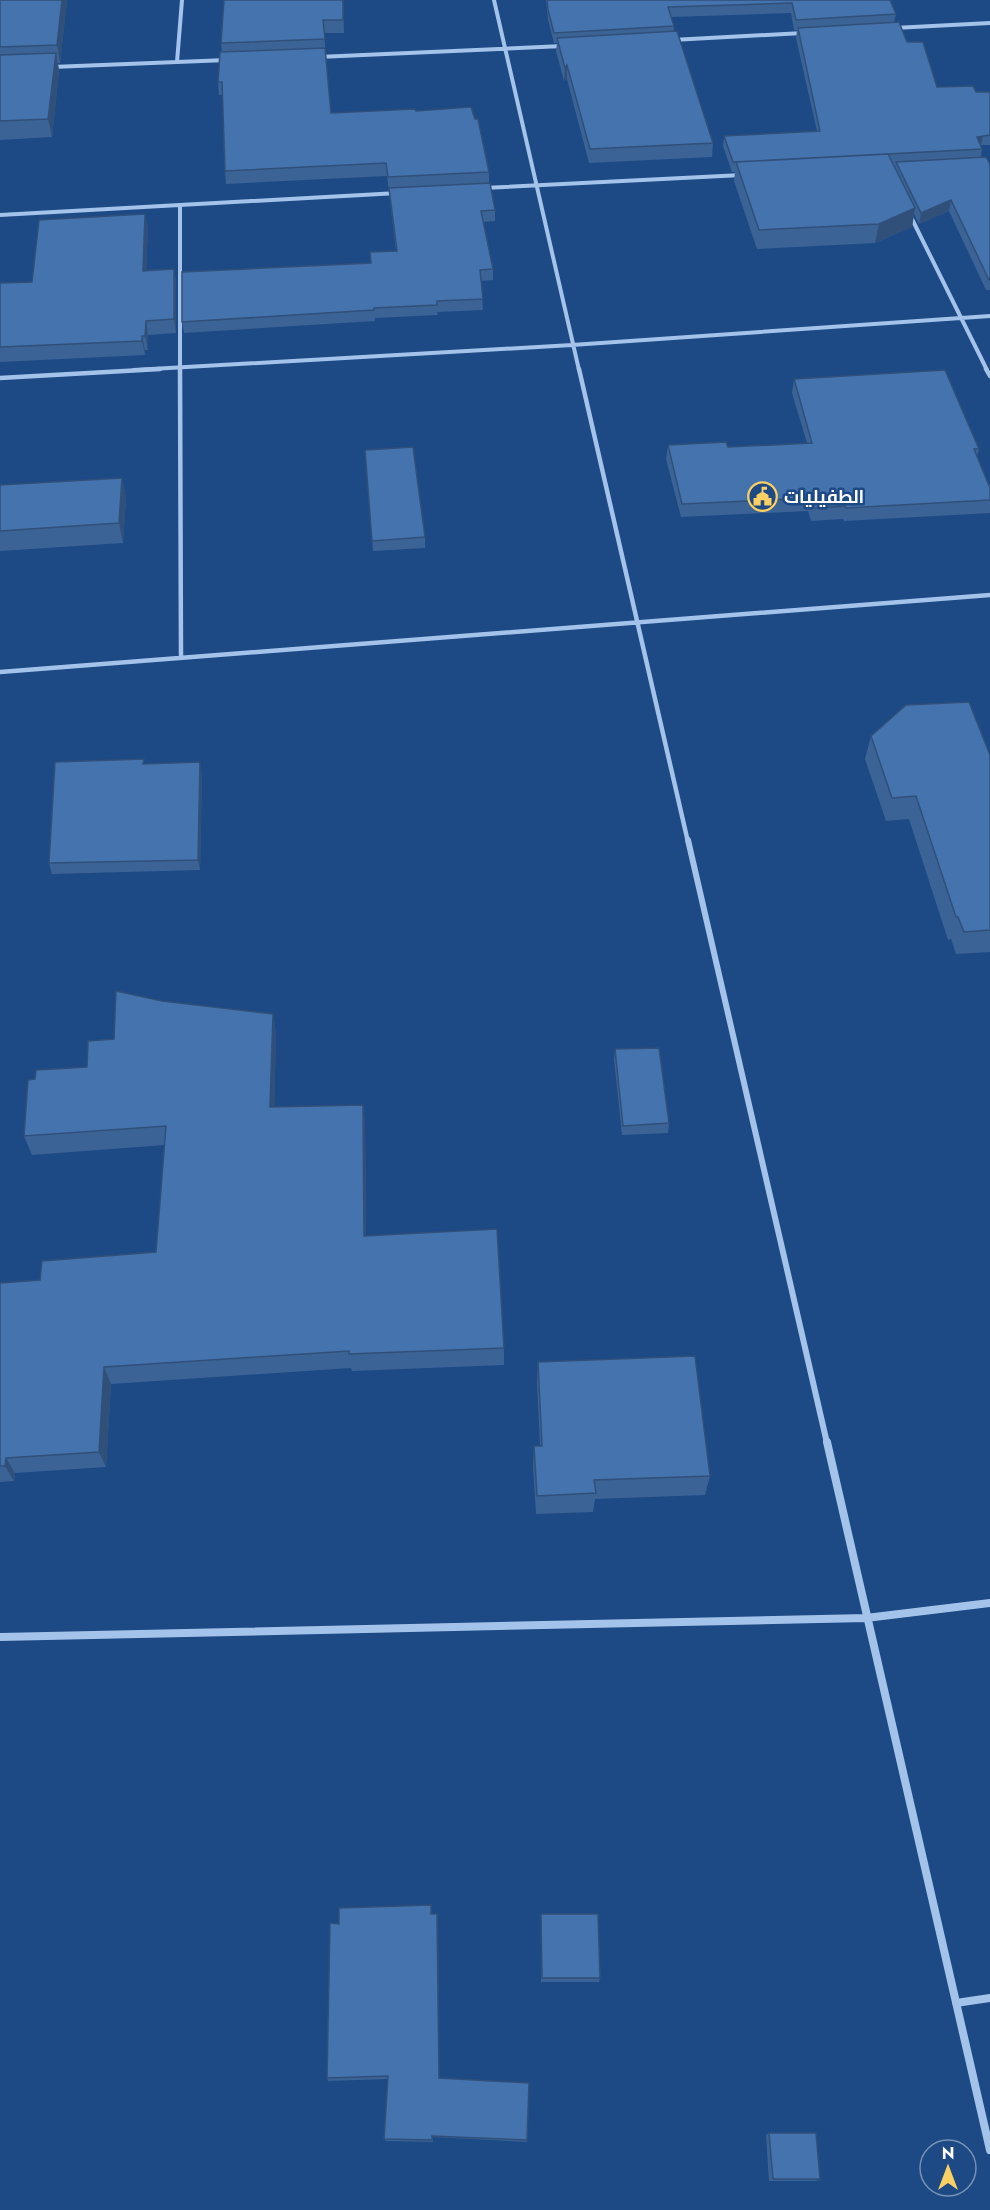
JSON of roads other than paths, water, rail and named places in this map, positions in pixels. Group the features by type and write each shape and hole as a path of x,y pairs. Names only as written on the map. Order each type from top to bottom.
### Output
{"street":[{"path":"177,62 182,0"},
{"path":"494,0 990,2150"},
{"path":"883,29 990,23"},
{"path":"670,40 812,33"},
{"path":"317,57 563,46"},
{"path":"47,67 235,60"},
{"path":"476,189 747,175"},
{"path":"0,215 405,193"},
{"path":"180,205 181,657"},
{"path":"909,211 990,376"},
{"path":"0,378 572,345 990,316"},
{"path":"0,672 990,595"},
{"path":"0,1637 866,1618 990,1603"},
{"path":"956,2003 990,1998"}],"place":[{"name":"الطفيليات","path":"763,497"}]}
